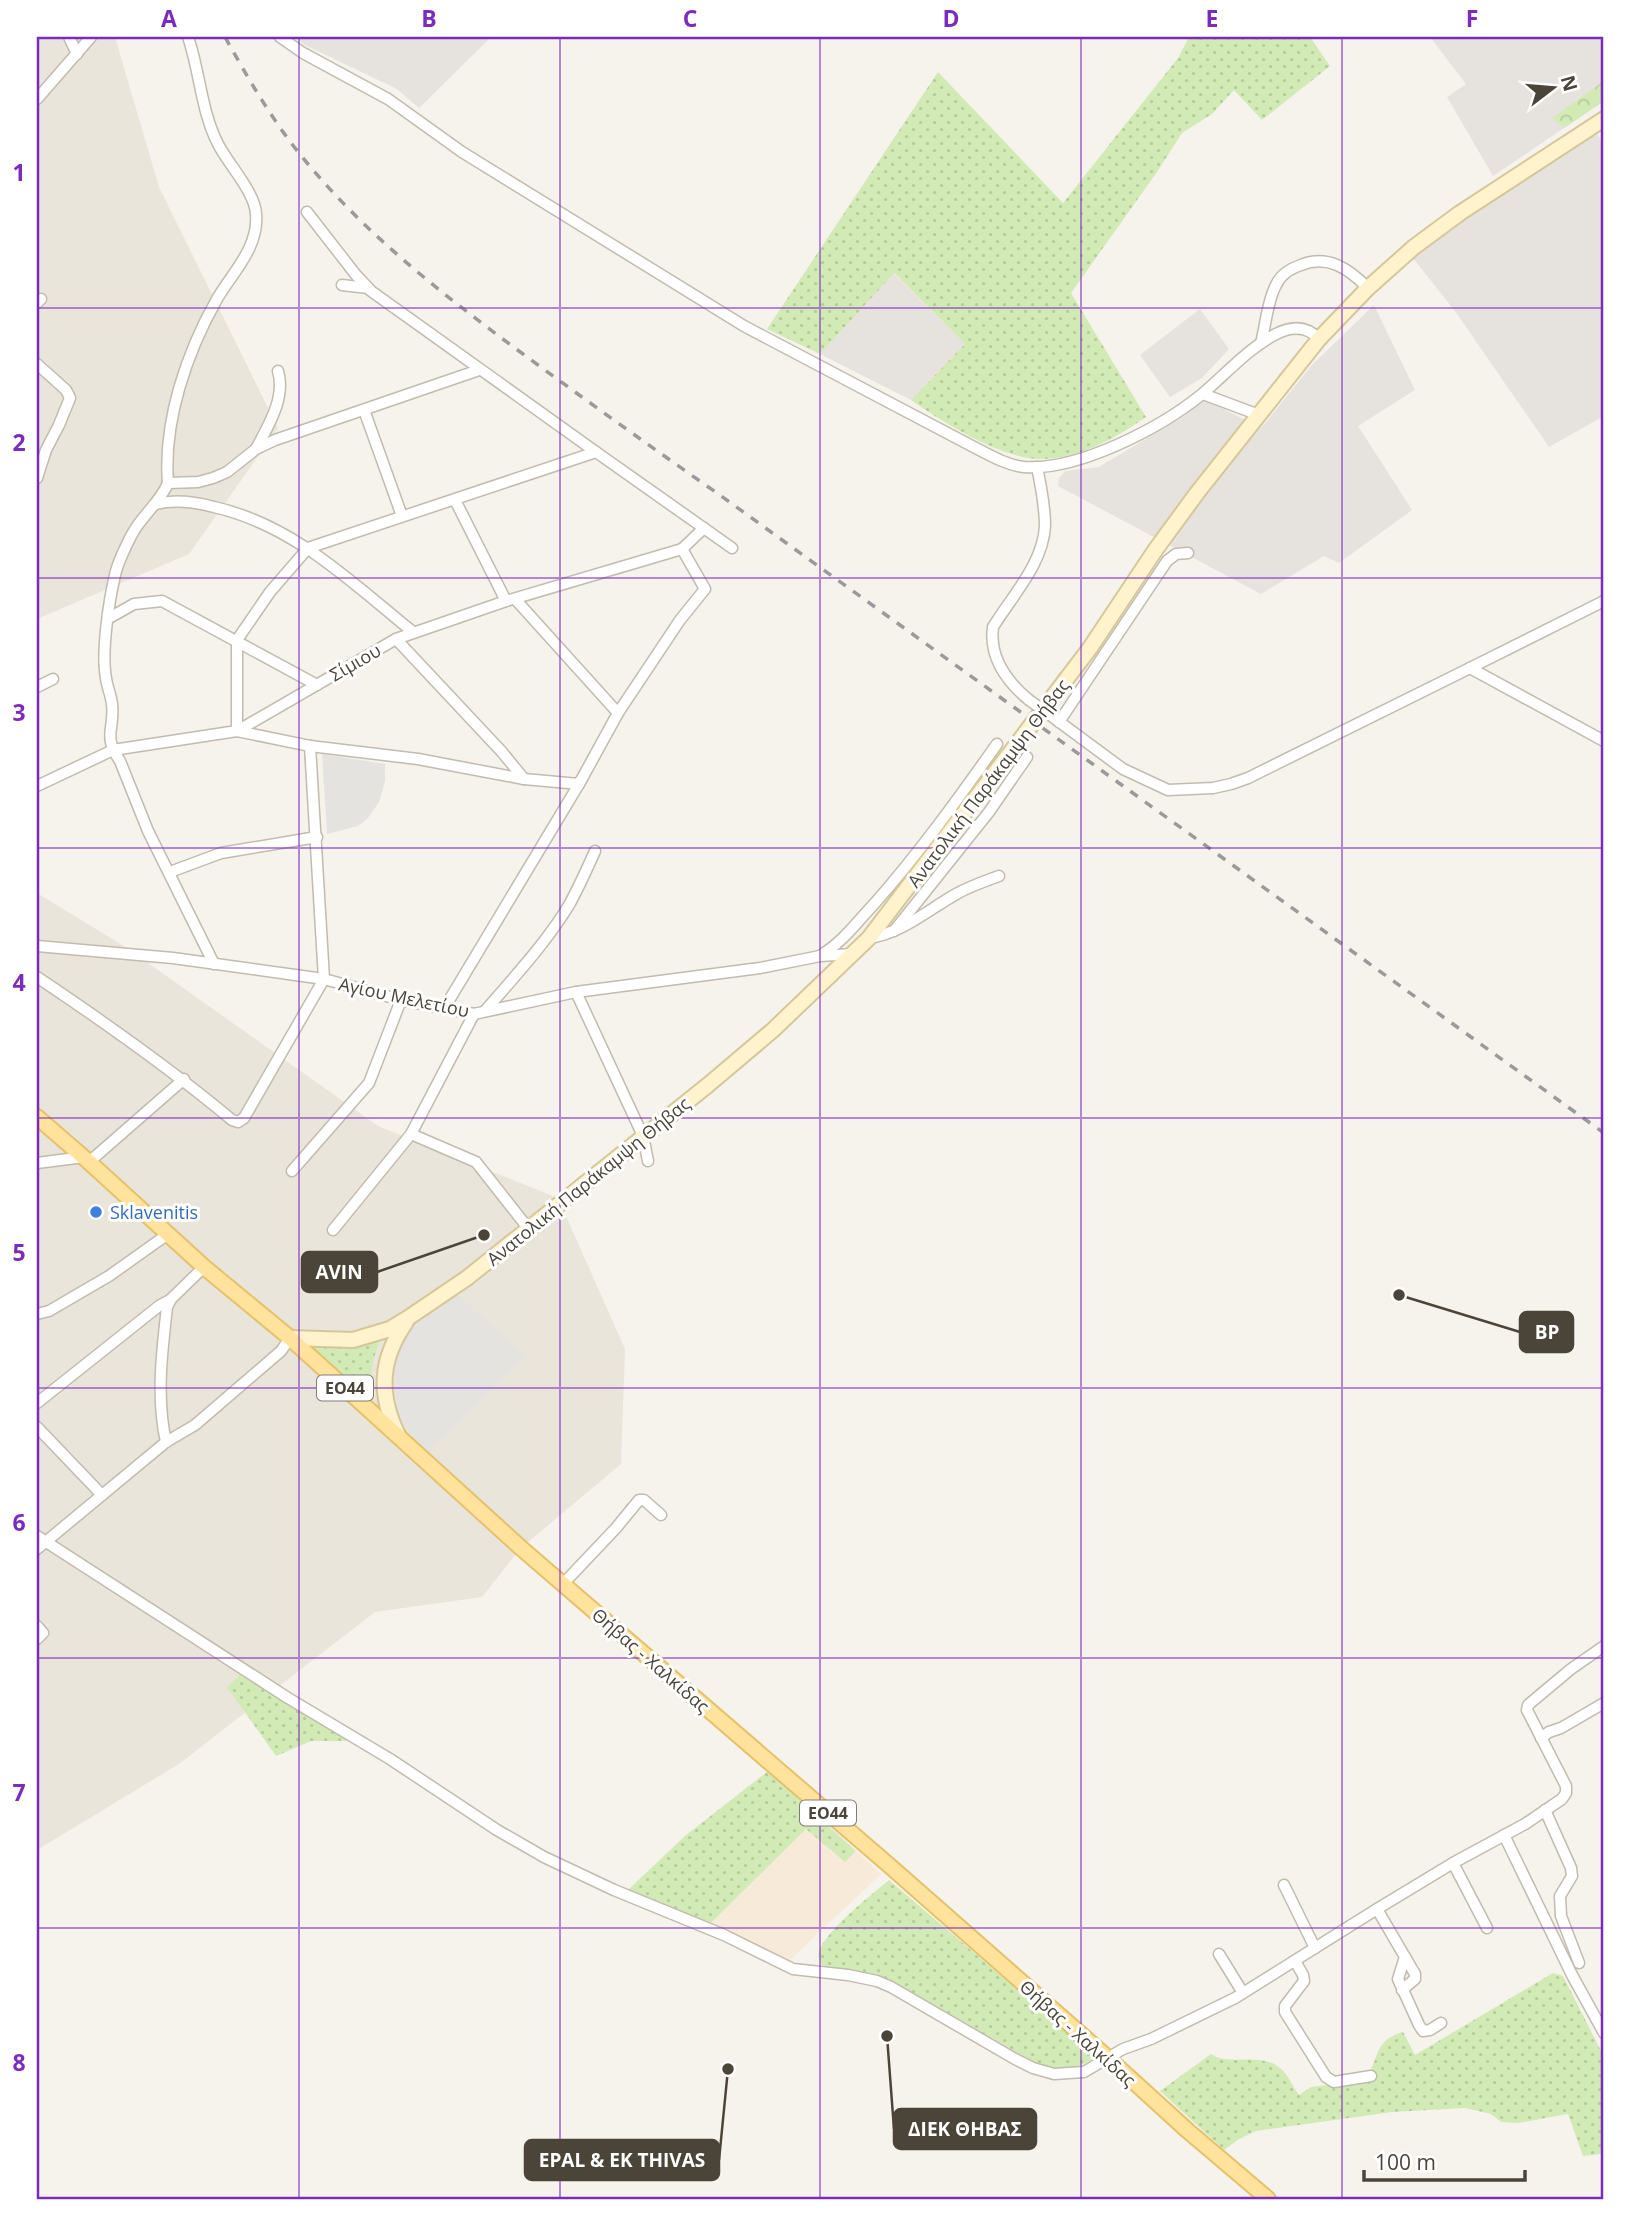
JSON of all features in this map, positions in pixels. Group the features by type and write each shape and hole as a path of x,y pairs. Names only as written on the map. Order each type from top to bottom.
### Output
{"main road":[{"name":"Ανατολική Παράκαμψη Θήβας","path":"290,1338 353,1340 390,1329 408,1318 467,1278 773,1030 869,937 1090,648 1156,549 1319,339 1368,288 1413,247 1604,119"},
{"name":"Θήβας - Χαλκίδας","path":"37,1117 204,1267 290,1338 563,1584 901,1876 1268,2199"},
{"path":"399,1438 390,1419 384,1377 392,1346 408,1318"}],"street":[{"path":"69,37 77,54"},
{"path":"37,99 91,37"},
{"path":"188,37 206,116 218,145 256,212 246,255 218,297 194,345 183,376 174,409 168,482 156,504 132,534 115,574 105,664 112,708 109,738 113,750 148,831 214,964"},
{"path":"280,37 303,53 388,99 462,152 744,326 992,456 1021,467 1074,460 1113,446 1177,413 1261,343 1276,334 1300,328 1311,331 1319,339"},
{"path":"307,212 368,288 479,370 732,548"},
{"path":"1261,343 1276,284 1288,270 1310,261 1330,262 1344,267 1368,288"},
{"path":"342,285 368,288"},
{"path":"37,364 66,390 69,398 37,478"},
{"path":"168,482 198,482 213,478 227,472 256,449 275,440 479,370"},
{"path":"256,449 277,404 281,380 278,371"},
{"path":"1203,394 1259,415"},
{"path":"364,410 402,516"},
{"path":"37,442 46,450"},
{"path":"579,784 524,779 418,760 310,746 237,731 237,640 270,592 308,548 596,452"},
{"path":"1037,467 1044,511 1045,529 1042,543 1037,558 993,627 991,640 995,657 1009,681 1029,700 1123,769 1168,790 1213,788 1248,778 1604,601"},
{"path":"454,500 511,600 618,713"},
{"path":"156,504 171,501 191,502 230,510 269,524 308,548 414,632"},
{"path":"445,1007 579,784 618,713 680,620 705,589 682,550 704,528"},
{"name":"Σίμιου","path":"37,786 113,750 237,731 396,639 511,600 682,550"},
{"path":"1059,722 1167,561 1177,554 1188,553"},
{"path":"109,618 134,604 162,601 317,685"},
{"path":"396,639 524,779"},
{"path":"1470,668 1604,741"},
{"path":"37,687 53,679"},
{"path":"820,956 837,946 891,884 960,797 997,744"},
{"path":"37,977 184,1079 232,1120 238,1122 244,1118 324,979 310,746"},
{"path":"894,930 989,812 1027,757"},
{"path":"170,872 221,853 317,837"},
{"path":"485,1011 550,932 580,884 595,851"},
{"path":"869,937 883,936 958,893 999,876"},
{"name":"Αγίου Μελετίου","path":"37,946 173,958 324,979 401,1000 474,1014 576,992 760,968 820,956 853,954"},
{"path":"576,992 643,1136 648,1161"},
{"path":"292,1171 369,1083 401,1000"},
{"path":"333,1230 411,1134 474,1014"},
{"path":"37,1163 86,1159 184,1079"},
{"path":"411,1134 477,1161 528,1228"},
{"path":"37,1314 49,1311 109,1276 168,1234"},
{"path":"37,1403 171,1299 204,1267"},
{"path":"166,1442 162,1426 161,1393 164,1335 167,1307 171,1299"},
{"path":"37,1549 41,1539 102,1495 166,1442 195,1425 281,1351 290,1338"},
{"path":"37,1427 102,1495"},
{"path":"563,1584 639,1500 644,1500 661,1515"},
{"path":"41,1539 288,1698 401,1765 497,1830 576,1873 724,1935 793,1969 848,1975 891,1986 1033,2068 1054,2074 1084,2072 1123,2049 1151,2039 1243,1993 1452,1863 1562,1799 1566,1786 1527,1710 1528,1705 1604,1646"},
{"path":"37,1626 43,1633 37,1639"},
{"path":"1541,1738 1604,1703"},
{"path":"1545,1810 1571,1868 1572,1876 1560,1896 1561,1916 1574,1965"},
{"path":"1504,1835 1574,1965 1604,2034"},
{"path":"1452,1863 1487,1928"},
{"path":"1284,1885 1315,1948"},
{"path":"1377,1909 1415,1974 1415,1979 1402,1990"},
{"path":"1219,1954 1243,1993"},
{"path":"1405,1957 1398,1979 1423,2031 1441,2024"},
{"path":"1574,1965 1591,1957"},
{"path":"1294,1961 1304,1981 1285,2006 1285,2012 1326,2077 1334,2082 1371,2076"}],"shaded area":[{"path":"37,37 115,37 159,187 278,428 189,554 37,619"},
{"path":"295,37 491,37 419,108 397,89 305,45"},
{"path":"1430,37 1604,37 1604,101 1493,176 1447,97 1466,84"},
{"path":"1598,135 1604,145 1604,416 1549,447 1455,311 1412,257 1446,230 1589,137"},
{"path":"893,273 965,344 911,400 820,354"},
{"path":"1374,305 1415,390 1358,426 1412,510 1339,563 1324,556 1261,594 1058,486 1059,478 1065,471 1099,467 1184,416 1204,399 1261,428 1312,365"},
{"path":"1200,309 1229,349 1202,378 1170,397 1140,355"},
{"path":"322,754 385,764 385,781 379,802 368,818 358,826 327,834"},
{"path":"37,893 127,948 378,1126 558,1198 625,1349 621,1464 521,1548 482,1597 375,1612 179,1764 37,1850"},
{"path":"453,1290 525,1357 427,1454 404,1424 397,1405 394,1385 396,1362 405,1337 420,1317"},
{"path":"806,1829 845,1862 856,1851 881,1874 790,1960 711,1923"}],"green space":[{"path":"1189,37 1310,37 1330,66 1262,120 1234,90 1212,114 1182,133 1071,293 1146,417 1094,447 1066,456 1037,459 1006,452 954,428 911,400 965,344 894,273 820,354 767,329 938,72 1063,203 1178,58"},
{"path":"1604,81 1604,101 1564,128 1552,118"},
{"path":"382,1336 372,1370 372,1404 309,1345 345,1347"},
{"path":"241,1674 295,1705 348,1741 311,1741 276,1756 227,1687"},
{"path":"768,1771 856,1851 845,1862 806,1829 711,1923 628,1890 685,1836"},
{"path":"889,1880 1096,2057 1069,2068 1039,2065 897,1984 821,1965 819,1951 832,1931"},
{"path":"1553,1973 1563,1976 1604,2057 1604,2149 1600,2154 1583,2156 1568,2114 1518,2123 1501,2122 1491,2114 1465,2108 1392,2112 1256,2131 1224,2150 1160,2091 1211,2054 1219,2058 1263,2060 1272,2063 1286,2074 1299,2095 1311,2087 1366,2080 1378,2051 1394,2035 1403,2032 1415,2055"}],"railway":[{"path":"225,37 278,125 323,182 404,261 463,308 595,407 1604,1133"}],"place":[{"name":"Sklavenitis","path":"96,1212"},
{"name":"AVIN","path":"484,1235"},
{"name":"BP","path":"1399,1295"},
{"name":"ΔΙΕΚ ΘΗΒΑΣ","path":"887,2036"},
{"name":"EPAL & EK THIVAS","path":"728,2069"}]}
